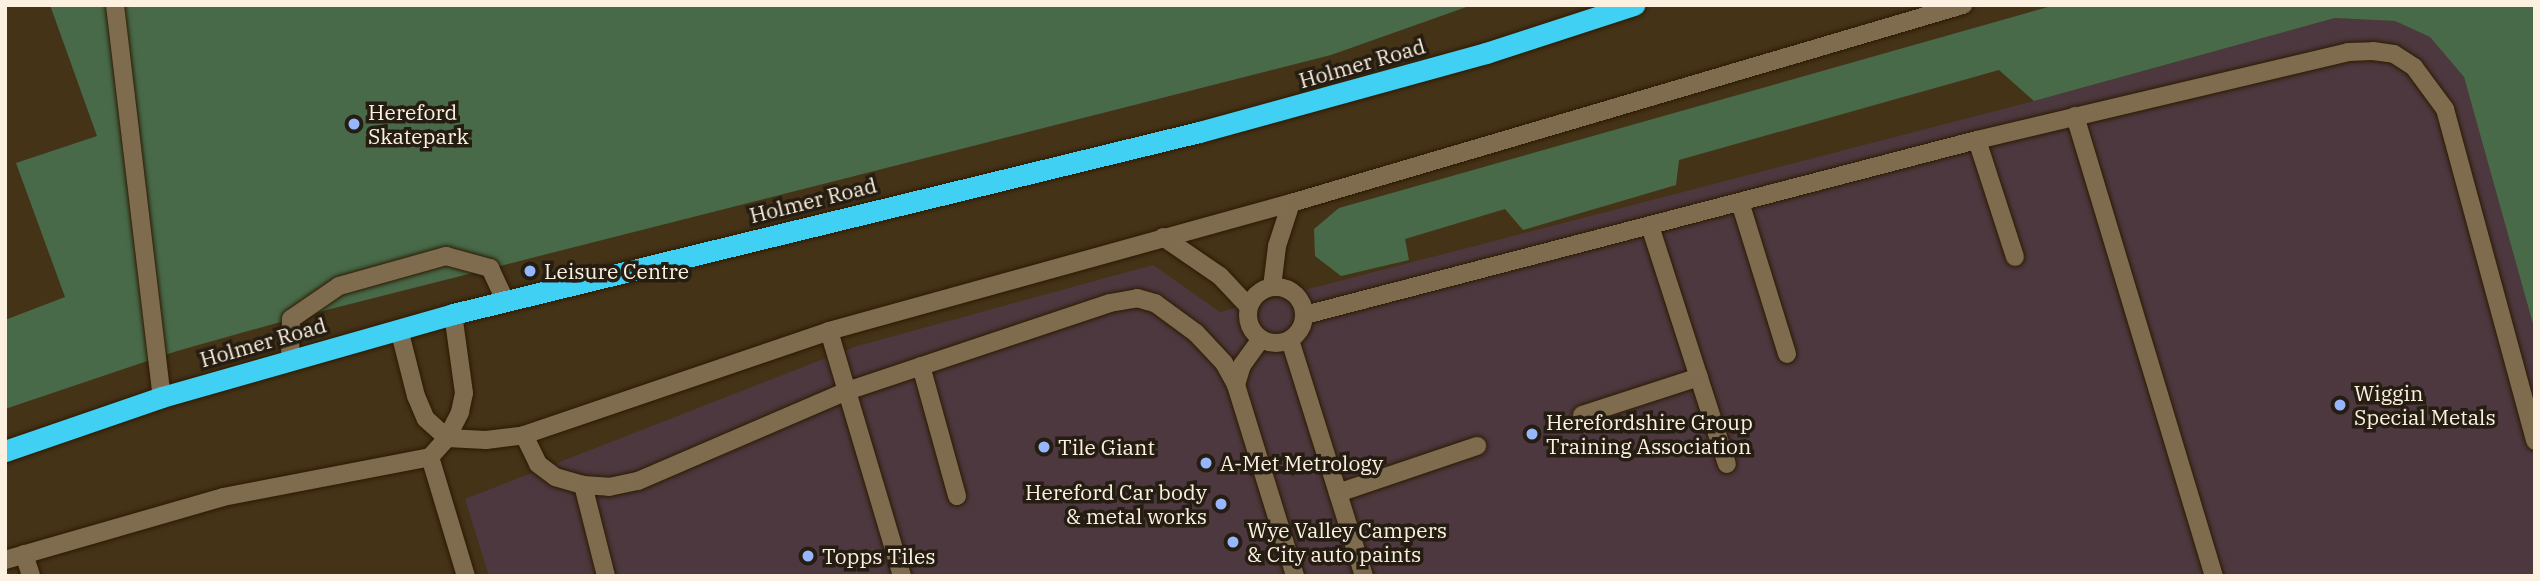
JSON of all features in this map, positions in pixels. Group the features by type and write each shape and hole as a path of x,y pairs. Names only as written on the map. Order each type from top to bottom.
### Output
{"highway":[{"name":"Holmer Road","path":"5,451 162,397 453,314 1199,132 1486,53 1634,5"}],"street":[{"path":"115,5 162,397"},
{"path":"399,329 416,396 426,419 447,438 486,440 524,435 829,331 1291,203 1963,5"},
{"path":"1305,315 2075,116 2348,52 2394,54 2414,67 2445,109 2535,441"},
{"path":"2075,116 2214,576"},
{"path":"1977,140 2015,257"},
{"path":"1740,202 1787,354"},
{"path":"1272,287 1277,246 1291,203"},
{"path":"1650,226 1727,464"},
{"path":"1163,237 1220,276 1249,307"},
{"path":"290,359 291,319 339,286 446,256 490,268 505,300"},
{"path":"1272,287 1282,287 1295,293 1302,301 1305,315 1303,325 1290,340 1273,344 1261,339 1250,326 1249,307 1253,298 1272,287"},
{"path":"524,435 538,464 555,477 583,485 609,487 638,481 847,391 1110,303 1137,298 1155,303 1196,333 1223,363 1236,385 1295,576"},
{"path":"5,560 223,497 430,457 447,438 460,412 464,393 453,314"},
{"path":"829,331 902,576"},
{"path":"1236,385 1242,365 1261,339"},
{"path":"1290,340 1364,576"},
{"path":"921,366 957,496"},
{"path":"1582,415 1699,377"},
{"path":"1338,493 1477,446"},
{"path":"430,457 466,576"},
{"path":"583,485 606,576"},
{"path":"24,554 31,576"}],"shaded area":[{"path":"2335,18 2395,21 2430,37 2464,77 2535,331 2535,576 489,576 465,499 854,347 1153,265 1220,312 2034,101"}],"green space":[{"path":"50,5 1472,5 1331,55 291,319 177,351 5,409 5,320 65,297 16,163 97,136"},
{"path":"2055,5 2535,5 2535,331 2464,77 2430,37 2395,21 2335,18 2034,101 1999,70 1679,160 1676,185 1523,230 1505,209 1405,239 1409,260 1341,276 1315,256 1314,229 1339,208"}],"place":[{"name":"Hereford Skatepark","path":"354,124"},
{"name":"Leisure Centre","path":"530,271"},
{"name":"Wiggin Special Metals","path":"2340,405"},
{"name":"Herefordshire Group Training Association","path":"1532,434"},
{"name":"Tile Giant","path":"1044,447"},
{"name":"A-Met Metrology","path":"1206,463"},
{"name":"Hereford Car body & metal works","path":"1221,504"},
{"name":"Wye Valley Campers & City auto paints","path":"1233,542"},
{"name":"Topps Tiles","path":"808,556"}]}
